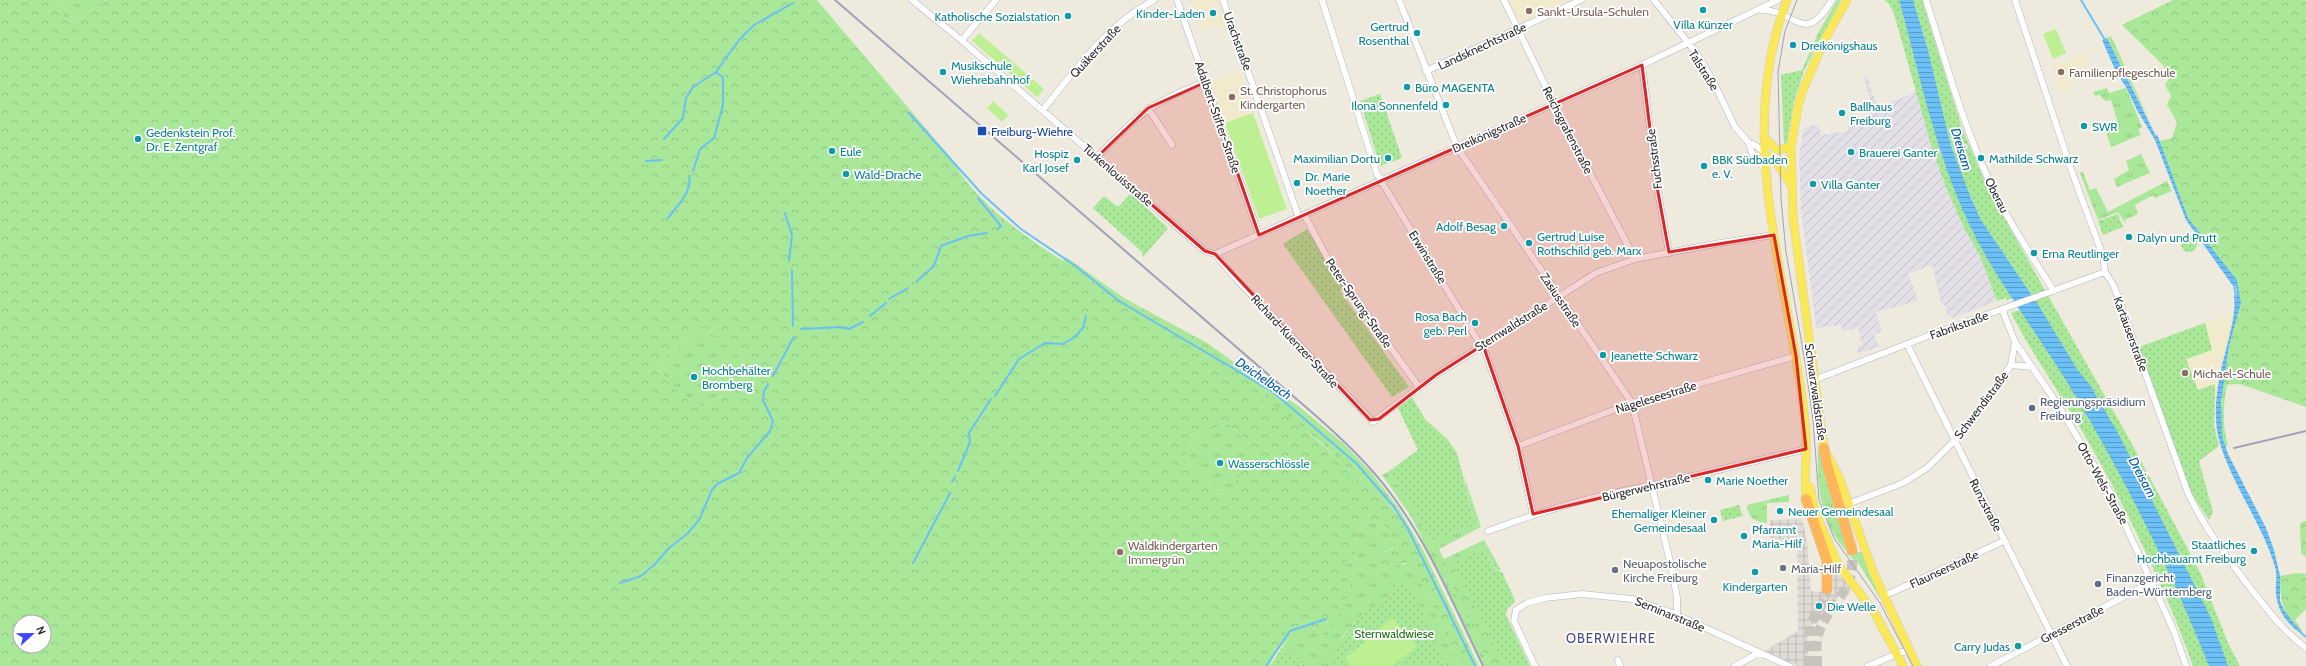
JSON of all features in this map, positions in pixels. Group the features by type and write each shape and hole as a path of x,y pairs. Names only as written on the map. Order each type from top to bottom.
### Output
{"highway":[{"path":"1824,448 1828,471 1852,550"},
{"path":"1806,499 1827,561 1827,589"}],"main road":[{"name":"Schwarzwaldstraße","path":"1787,0 1781,14 1770,60 1766,97 1765,169 1774,235 1796,356 1805,420 1806,499"},
{"name":"Schwarzwaldstraße","path":"1847,0 1825,39 1803,90 1791,147 1791,184 1797,254 1824,448 1839,477 1884,596 1917,666"},
{"path":"1765,138 1777,150 1791,147"},
{"path":"1765,154 1777,164 1791,184"},
{"path":"1765,169 1771,164 1777,164"},
{"name":"Schwarzwaldstraße","path":"1805,467 1815,512 1839,566 1874,612 1903,666"}],"street":[{"name":"Türkenlouisstraße","path":"912,0 962,40 1205,251 1215,254"},
{"path":"962,40 996,0"},
{"name":"Quäkerstraße","path":"1043,110 1111,30 1127,17 1154,0"},
{"name":"Adalbert-Stifter-Straße","path":"1178,0 1259,235"},
{"name":"Urachstraße","path":"1223,0 1302,217"},
{"name":"Erwinstraße","path":"1322,0 1380,181 1483,346 1518,446 1533,514"},
{"name":"Zasiusstraße","path":"1399,0 1457,147 1632,403 1673,574 1677,598 1677,616"},
{"name":"Reichsgrafenstraße","path":"1504,0 1554,104 1635,259"},
{"name":"Landsknechtstraße","path":"1426,71 1581,0"},
{"name":"Talstraße","path":"1654,0 1710,75 1736,127 1749,143 1752,153 1765,169"},
{"name":"Dreikönigstraße","path":"1215,254 1302,217 1642,65 1762,10 1778,0"},
{"path":"1762,10 1781,14 1802,24 1808,24 1820,18 1832,0"},
{"name":"Oberau","path":"1926,0 1956,101 1987,176 2004,212 2051,292"},
{"name":"Kartäuserstraße","path":"2015,0 2072,172 2103,256 2105,272 2114,286 2168,438 2198,514 2228,558 2261,602 2298,643 2306,648"},
{"name":"Fuchsstraße","path":"1642,65 1658,192 1669,252"},
{"path":"1097,157 1127,125 1148,108 1171,95 1206,82"},
{"path":"1148,108 1172,144"},
{"name":"Talstraße","path":"1749,143 1755,145 1765,154"},
{"name":"Peter-Sprung-Straße","path":"1302,217 1334,269 1419,387"},
{"name":"Sternwaldstraße","path":"1379,420 1419,387 1558,296 1596,273 1635,259 1774,235"},
{"name":"Richard-Kuenzer-Straße","path":"1215,254 1370,420 1379,420"},
{"name":"Fabrikstraße","path":"1814,380 1907,344 2105,272"},
{"name":"Otto-Wels-Straße","path":"2002,309 2015,342 2058,405 2107,485 2174,631 2186,666"},
{"name":"Schwendistraße","path":"1848,504 1912,479 1927,468 1964,431 2011,364 2015,342"},
{"name":"Runzstraße","path":"1907,344 2050,635 2067,666"},
{"name":"Nägeleseestraße","path":"1518,446 1632,403 1796,356"},
{"name":"Schwendistraße","path":"2011,364 2032,367"},
{"name":"Bürgerwehrstraße","path":"1488,531 1533,514 1631,489 1651,486 1806,449"},
{"name":"Flaunserstraße","path":"1884,596 2004,541"},
{"name":"Gresserstraße","path":"1991,666 2152,582"},
{"name":"Seminarstraße","path":"1534,666 1514,621 1514,613 1520,606 1545,598 1582,594 1611,596 1651,604 1789,666"},
{"path":"2298,643 2305,640"},
{"path":"1868,666 1896,654 1910,651"},
{"path":"1735,666 1758,653"}],"highlighted area":[{"path":"1642,65 1658,192 1669,252 1774,235 1796,356 1806,449 1533,514 1518,446 1483,345 1436,375 1379,419 1370,420 1215,254 1205,251 1097,157 1148,108 1206,82 1259,235"}],"shaded area":[{"path":"1191,0 1217,0 1225,24 1202,31"},
{"name":"Sankt-Ursula-Schulen","path":"1509,0 1568,0 1519,23"},
{"name":"Familienpflegeschule","path":"2084,52 2089,63 2069,72 2074,88 2060,93 2052,67"},
{"name":"St. Christophorus Kindergarten","path":"1240,71 1255,112 1224,123 1209,82"},
{"name":"Brauerei Ganter","path":"1868,76 1870,88 1879,107 1913,93 1916,89 1945,185 1964,228 1980,256 1997,301 1952,318 1950,315 1947,316 1945,305 1942,306 1932,265 1908,274 1918,301 1876,312 1882,332 1874,334 1879,347 1858,353 1857,346 1862,345 1858,328 1843,331 1841,325 1816,328 1801,209 1799,154 1804,127 1819,125 1821,135 1848,131 1848,125 1868,122 1871,102 1864,77"},
{"name":"Michael-Schule","path":"2235,314 2225,349 2216,419 2172,437 2139,347"},
{"path":"1802,519 1807,541 1811,591 1833,593 1833,567 1835,564 1853,589 1843,593 1829,604 1818,622 1807,627 1809,666 1799,666 1763,652 1798,631 1797,540 1770,539 1770,520"}],"green space":[{"path":"0,0 57,0 58,10 68,21 84,17 106,0 817,0 950,157 972,188 1000,216 1031,240 1063,261 1066,257 1124,298 1207,343 1268,386 1263,401 1276,407 1303,428 1343,463 1353,483 1361,479 1351,459 1371,481 1399,517 1421,557 1391,568 1379,564 1377,559 1378,555 1397,546 1381,520 1359,525 1355,560 1344,562 1343,567 1351,587 1344,605 1327,636 1314,628 1300,631 1293,635 1281,647 1276,653 1270,666 0,666","holes":["705,327 754,370 708,407 693,403 686,398 673,387 658,368 668,353 693,337","1228,424 1258,451 1226,494 1216,493 1207,481 1189,466 1186,454 1197,434"]},
{"path":"57,0 106,0 84,17 68,21 58,10"},
{"path":"1837,0 1841,0 1804,71 1802,70 1818,33"},
{"path":"1884,0 1899,0 1941,154 1971,228 2012,297 2007,301 2006,298 1997,301 1980,256 1964,228 1945,185 1932,148 1894,14 1889,4"},
{"path":"1913,0 1922,0 1962,128 1988,189 2132,444 2200,572 2228,643 2240,666 2193,666 2173,613 2125,509 2088,440 2021,332 2011,313 2037,303 1981,220 1961,174 1951,146 1928,50"},
{"path":"2173,0 2306,0 2306,407 2240,384 2223,385 2229,346 2241,303 2237,280 2188,218 2159,141 2172,138 2177,122 2167,105 2171,96 2165,85 2169,78 2163,65 2122,25"},
{"path":"2056,29 2066,53 2053,59 2043,34"},
{"path":"979,33 1044,89 1037,97 972,41"},
{"path":"2111,36 2150,122 2107,38"},
{"path":"1802,70 1804,71 1794,101 1787,142 1784,146 1781,75"},
{"path":"2107,88 2109,93 2126,88 2142,127 2138,130 2141,135 2111,147 2106,131 2119,127 2111,100 2105,101 2100,95 2095,96 2093,92"},
{"path":"1380,94 1402,158 1380,166 1360,101"},
{"path":"993,101 1008,115 1002,122 987,108"},
{"path":"1253,113 1287,209 1259,219 1225,123"},
{"path":"2141,154 2150,173 2117,187 2114,179 2129,170 2126,161"},
{"path":"2083,172 2090,190 2096,188 2108,212 2167,181 2172,191 2155,198 2153,195 2135,205 2138,214 2125,220 2126,224 2118,212 2098,220 2080,173"},
{"path":"1131,193 1168,228 1143,257 1142,252 1093,208 1104,196 1118,207"},
{"path":"2118,214 2123,227 2103,235 2098,221"},
{"path":"1307,229 1344,288 1340,291 1409,387 1392,397 1283,244"},
{"path":"2186,236 2192,236 2197,241 2195,250 2192,252 2186,252 2181,247 2181,241"},
{"name":"Michael-Schule","path":"2205,323 2212,350 2186,359 2198,390 2215,384 2214,425 2219,446 2199,461 2213,512 2209,520 2190,491 2139,347"},
{"path":"705,327 754,370 708,407 693,403 686,398 673,387 658,368 668,353 693,337"},
{"path":"2223,385 2227,385 2224,415 2228,445 2225,447 2221,432"},
{"path":"1268,386 1297,405 1344,444 1371,472 1399,509 1423,550 1479,666 1474,666 1426,567 1416,572 1460,666 1446,666 1437,647 1394,592 1354,623 1344,635 1330,666 1301,666 1304,661 1280,650 1294,634 1303,628 1308,627 1319,630 1327,635 1351,587 1343,567 1343,562 1355,560 1359,525 1381,520 1397,546 1383,552 1377,559 1382,565 1385,566 1406,564 1396,511 1352,460 1361,480 1353,484 1346,471 1326,447 1301,427 1263,401"},
{"path":"1412,397 1425,419 1448,440 1457,453 1475,523 1432,542 1410,502 1388,472 1418,450 1398,408"},
{"path":"1228,424 1258,451 1227,494 1216,493 1207,481 1189,466 1186,454 1197,434"},
{"path":"1818,443 1826,478 1850,552 1863,552 1880,593 1880,598 1856,559 1854,561 1829,526 1822,503 1818,479"},
{"path":"1388,472 1410,502 1432,542 1475,523 1463,473 1481,527 1439,549 1444,559 1484,540 1501,570 1497,570 1483,549 1443,566 1489,666 1484,666 1412,518 1382,475"},
{"path":"1789,495 1789,502 1767,503 1767,523 1755,520 1749,513 1747,505"},
{"path":"1739,505 1743,516 1723,521 1720,510"},
{"path":"2306,521 2306,557 2301,553 2300,523"},
{"path":"1483,549 1496,570 1502,572 1515,600 1514,603 1507,609 1506,615 1530,666 1506,666 1452,562"},
{"path":"1452,562 1506,666 1489,666 1443,566"},
{"path":"1426,567 1474,666 1460,666 1416,572"},
{"path":"2296,573 2306,574 2306,609 2295,620 2302,631 2295,626 2286,614 2281,592 2280,576"},
{"name":"Sternwaldwiese","path":"1402,581 1413,592 1446,666 1330,666 1341,641 1351,627 1371,608 1394,592 1394,585"},
{"path":"1393,618 1417,646 1393,666 1351,666 1345,658"},
{"path":"1280,650 1304,661 1301,666 1270,666"}],"water":[{"name":"Dreisam","path":"1899,0 1913,0 1928,50 1951,146 1981,220 2039,306 2077,369 2090,385 2118,433 2211,618 2228,666 2209,666 2180,597 2131,495 2095,429 2063,375 2007,291 1981,248 1970,226 1958,199 1938,143"},
{"path":"2107,38 2156,136 2157,134 2188,218 2237,280 2241,303 2229,346 2221,402 2222,436 2228,454 2266,528 2274,550 2280,576 2280,601 2284,610 2296,626 2302,631 2299,632 2283,616 2277,600 2276,571 2269,549 2232,473 2218,436 2216,410 2218,384 2232,323 2234,296 2237,295 2236,286 2233,286 2186,220 2155,140 2137,110 2126,87 2117,74 2102,40"}],"waterway":[{"path":"2081,0 2105,40"},
{"path":"664,139 683,118 686,98 693,87 716,72 739,40 754,25 793,3"},
{"path":"693,171 700,149 714,138 723,105 723,78 716,72"},
{"name":"Deichelbach","path":"909,113 982,194 1021,229 1077,267 1119,301 1273,392 1357,464 1393,506 1408,529 1475,666"},
{"path":"646,161 662,160"},
{"path":"668,218 686,193 690,182 689,176"},
{"path":"978,198 1001,226 998,229"},
{"path":"785,213 792,235 789,261"},
{"path":"917,281 934,266 941,246 968,236 987,233"},
{"path":"792,270 793,326"},
{"path":"2234,285 2236,298"},
{"path":"889,299 908,288"},
{"path":"870,316 886,303"},
{"path":"995,396 1019,359 1045,343 1063,344 1075,337 1083,328 1086,316"},
{"path":"801,329 841,327 849,329 863,322"},
{"path":"773,376 792,340 795,338"},
{"path":"620,583 641,576 655,564 669,548 688,533 699,520 712,490 717,484 739,473 747,458 770,431 773,421 763,400 764,391 768,385"},
{"path":"958,471 970,442 969,433 991,399"},
{"path":"952,482 955,477"},
{"path":"913,563 950,493"},
{"path":"1266,666 1290,631 1326,619"},
{"path":"2298,630 2306,637"}],"tunnel":[{"path":"1817,666 1818,633 1847,585 1852,565 1852,550"},
{"path":"1809,666 1810,625 1824,600 1827,589"}],"tram line":[{"path":"1797,0 1785,31 1778,72 1781,199 1786,252 1805,362 1813,420 1819,500 1834,538 1880,603 1913,666"}],"railway":[{"path":"835,0 1315,415 1355,452 1374,472 1391,494 1418,535 1441,578 1483,666"},
{"path":"2234,448 2306,431"}],"place":[{"name":"Villa Künzer","path":"1703,10"},
{"name":"Sankt-Ursula-Schulen","path":"1529,11"},
{"name":"Kinder-Laden","path":"1213,13"},
{"name":"Katholische Sozialstation","path":"1068,16"},
{"name":"Gertrud Rosenthal","path":"1417,33"},
{"name":"Dreikönigshaus","path":"1793,45"},
{"name":"Musikschule Wiehrebahnhof","path":"943,72"},
{"name":"Familienpflegeschule","path":"2061,72"},
{"name":"Büro MAGENTA","path":"1407,87"},
{"name":"St. Christophorus Kindergarten","path":"1232,97"},
{"name":"Ilona Sonnenfeld","path":"1446,105"},
{"name":"Ballhaus Freiburg","path":"1842,113"},
{"name":"SWR","path":"2084,126"},
{"name":"Freiburg-Wiehre","path":"982,131"},
{"name":"Gedenkstein Prof. Dr. E. Zentgraf","path":"138,139"},
{"name":"Eule","path":"832,151"},
{"name":"Brauerei Ganter","path":"1851,152"},
{"name":"Maximilian Dortu","path":"1388,158"},
{"name":"Mathilde Schwarz","path":"1981,158"},
{"name":"Hospiz Karl Josef","path":"1077,160"},
{"name":"BBK Südbaden e. V.","path":"1704,166"},
{"name":"Wald-Drache","path":"846,174"},
{"name":"Dr. Marie Noether","path":"1297,183"},
{"name":"Villa Ganter","path":"1813,184"},
{"name":"Adolf Besag","path":"1504,226"},
{"name":"Dalyn und Prutt","path":"2129,237"},
{"name":"Gertrud Luise Rothschild geb. Marx","path":"1529,243"},
{"name":"Erna Reutlinger","path":"2034,253"},
{"name":"Rosa Bach geb. Perl","path":"1475,323"},
{"name":"Jeanette Schwarz","path":"1603,355"},
{"name":"Michael-Schule","path":"2185,373"},
{"name":"Hochbehälter Bromberg","path":"694,377"},
{"name":"Regierungspräsidium Freiburg","path":"2032,408"},
{"name":"Wasserschlössle","path":"1220,463"},
{"name":"Marie Noether","path":"1708,480"},
{"name":"Neuer Gemeindesaal","path":"1780,511"},
{"name":"Ehemaliger Kleiner Gemeindesaal","path":"1714,520"},
{"name":"Pfarramt Maria-Hilf","path":"1744,536"},
{"name":"Staatliches Hochbauamt Freiburg","path":"2254,551"},
{"name":"Waldkindergarten Immergrün","path":"1120,552"},
{"name":"Maria-Hilf","path":"1783,568"},
{"name":"Neuapostolische Kirche Freiburg","path":"1615,570"},
{"name":"Kindergarten","path":"1755,572"},
{"name":"Finanzgericht Baden-Württemberg","path":"2098,584"},
{"name":"Die Welle","path":"1819,606"},
{"name":"Carry Judas","path":"2018,646"}],"district":[{"name":"OBERWIEHRE","path":"1611,638"}]}
